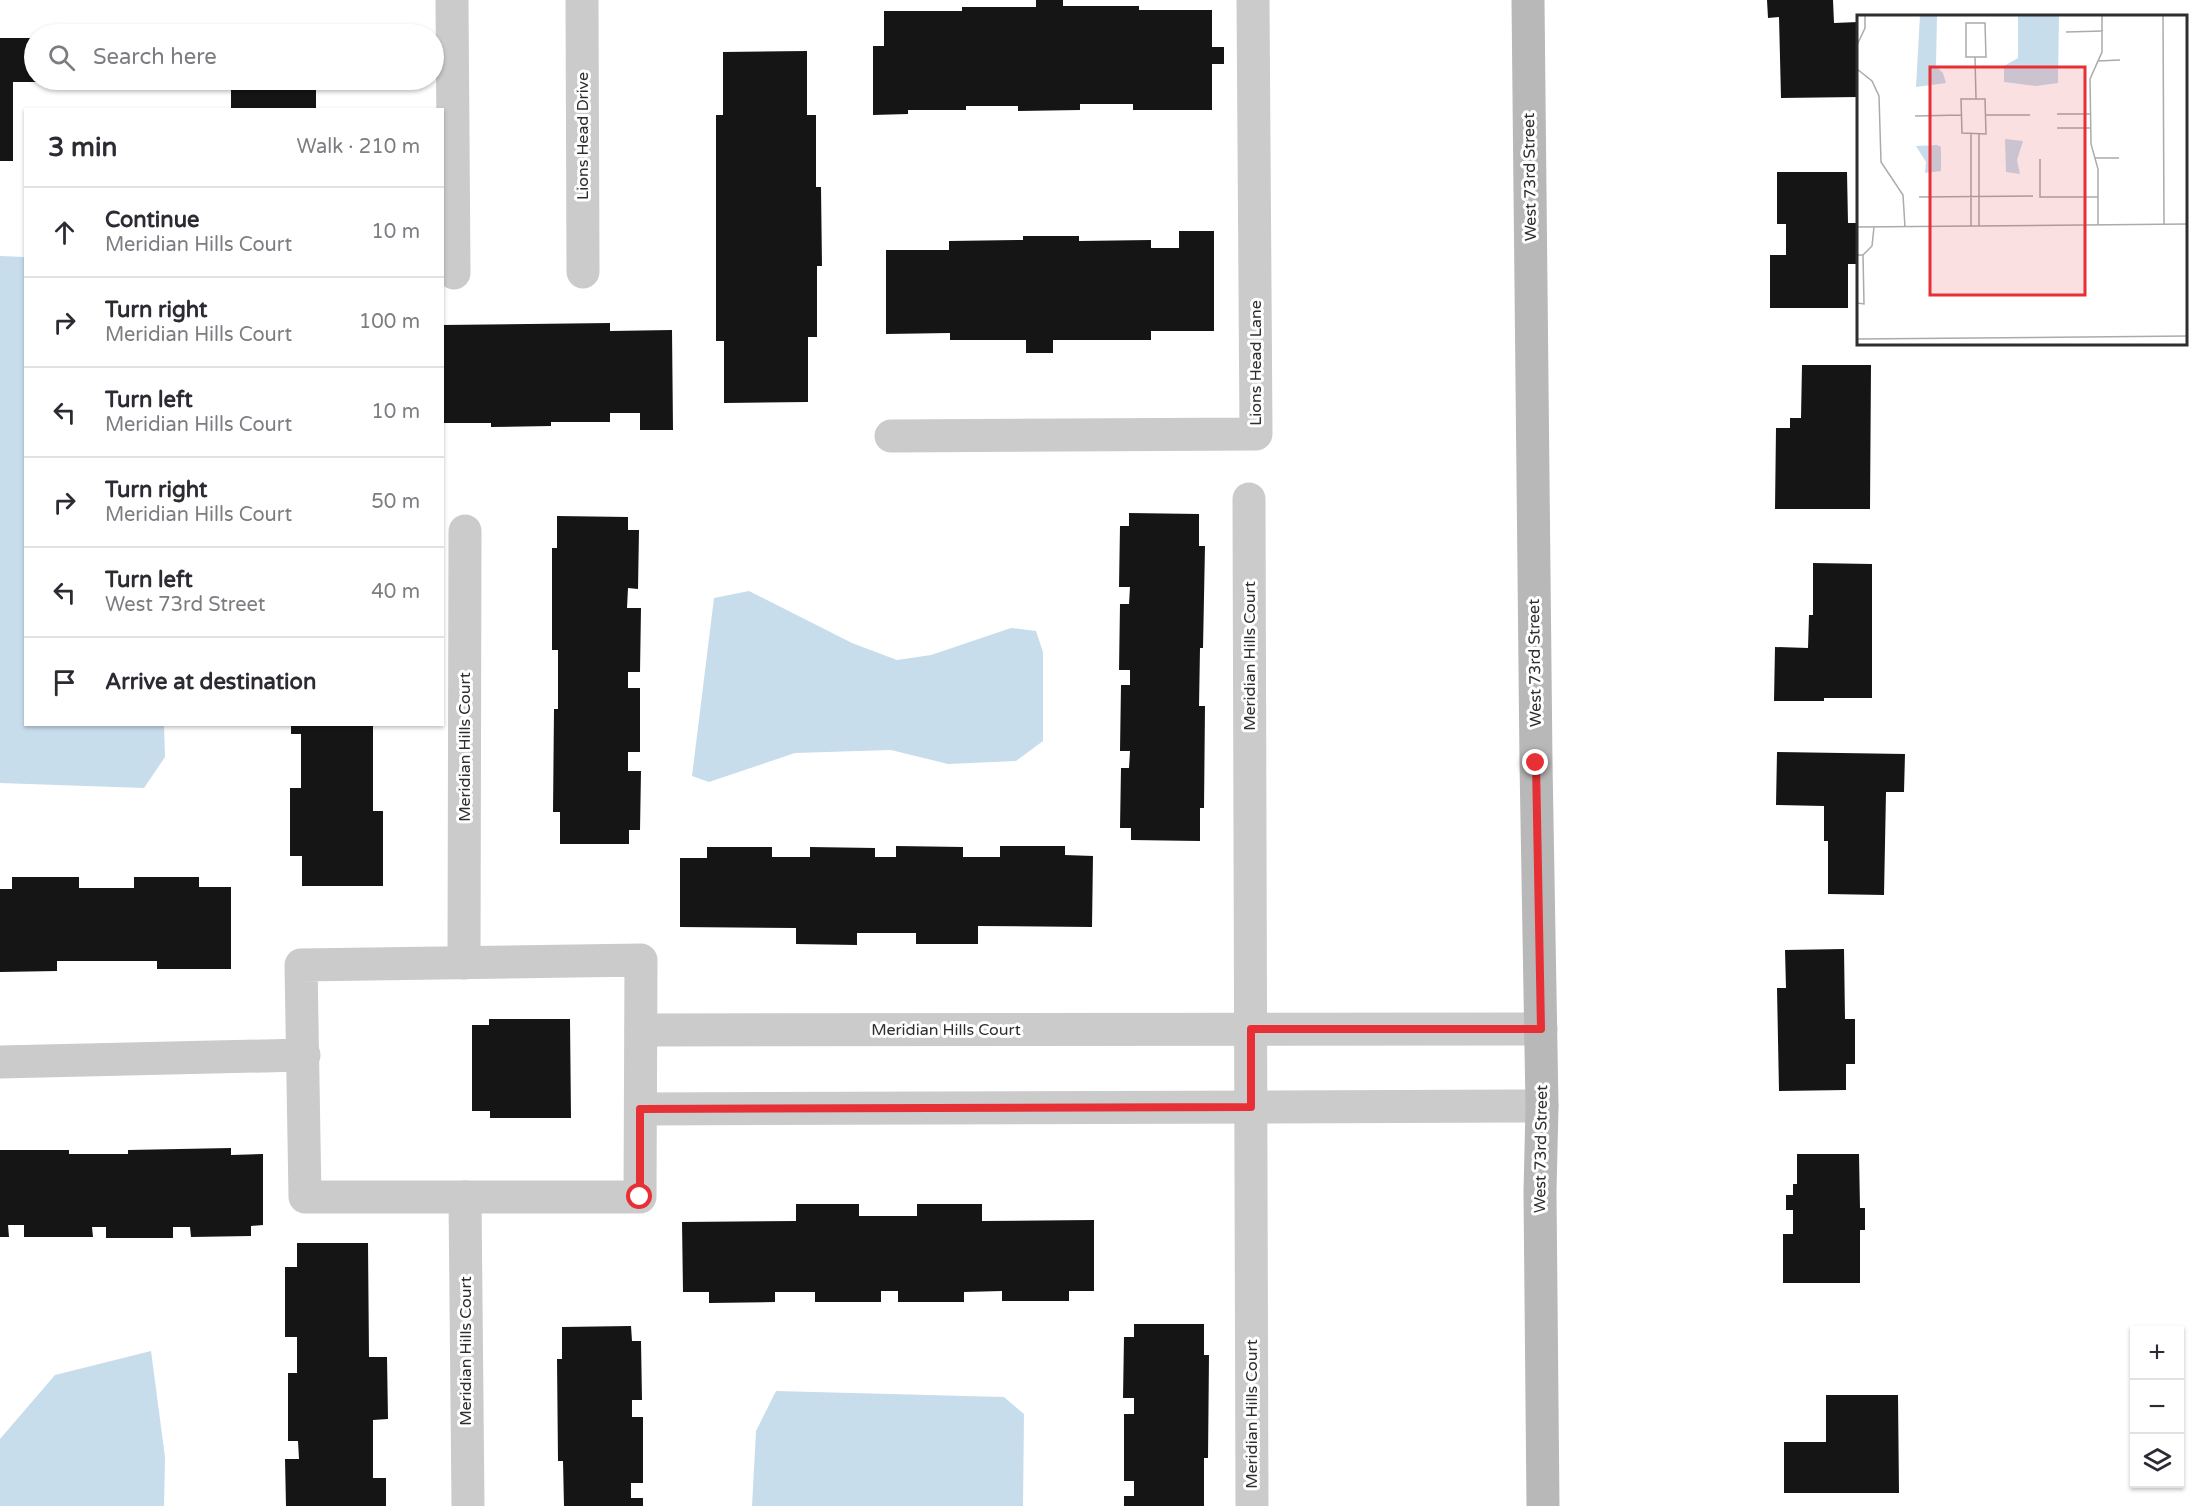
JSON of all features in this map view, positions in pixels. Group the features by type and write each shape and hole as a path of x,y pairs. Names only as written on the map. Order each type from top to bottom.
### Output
{"main road":[{"name":"West 73rd Street","path":"1528,0 1535,716 1542,1106 1540,1192 1543,1506"}],"street":[{"path":"452,0 454,273"},
{"name":"Lions Head Drive","path":"582,0 583,272"},
{"name":"Lions Head Lane","path":"891,436 1256,434 1253,0"},
{"name":"Meridian Hills Court","path":"1249,499 1252,1506"},
{"name":"Meridian Hills Court","path":"464,963 465,531"},
{"path":"640,960 640,1197 305,1197 301,964 464,963 640,960"},
{"name":"Meridian Hills Court","path":"640,1030 1541,1029"},
{"path":"0,1062 304,1055"},
{"path":"640,1109 1542,1106"},
{"name":"Meridian Hills Court","path":"465,1197 468,1506"}],"water":[{"path":"0,256 24,257 24,726 164,726 165,757 144,788 0,783"},
{"path":"749,591 852,643 897,660 931,655 1011,628 1036,631 1043,652 1043,741 1016,761 948,764 891,750 795,753 709,782 692,776 714,598"},
{"path":"151,1351 165,1457 164,1506 0,1506 0,1439 55,1375"},
{"path":"776,1391 1004,1397 1024,1414 1023,1506 752,1506 756,1431"}],"building":[{"path":"1036,0 1063,0 1063,6 1139,6 1139,10 1212,10 1212,47 1224,47 1224,64 1212,64 1212,110 1133,110 1133,104 1080,104 1080,110 1018,111 1018,106 966,106 966,110 908,110 908,114 873,115 873,46 884,46 884,11 962,11 962,7 1036,7"},
{"path":"1767,0 1833,0 1834,23 1857,22 1857,97 1781,98 1779,17 1768,18"},
{"path":"0,38 24,38 24,82 13,82 13,161 0,161"},
{"path":"807,51 807,115 816,115 816,187 821,187 822,266 817,266 817,337 808,337 808,402 724,403 724,341 716,341 716,115 723,115 723,52"},
{"path":"231,90 316,90 316,108 231,108"},
{"path":"1777,172 1847,172 1848,223 1857,223 1857,264 1848,264 1848,308 1770,308 1770,255 1786,255 1786,224 1777,224"},
{"path":"1179,231 1214,231 1214,331 1151,331 1151,340 1053,340 1053,353 1026,353 1026,340 950,340 950,333 886,334 886,250 949,250 949,241 1023,240 1023,236 1079,236 1079,241 1151,240 1151,248 1179,248"},
{"path":"610,323 610,331 672,330 673,430 640,430 640,413 610,413 610,422 551,422 551,426 491,427 491,423 444,423 444,325"},
{"path":"1802,365 1871,365 1870,509 1775,509 1776,428 1790,428 1790,418 1801,418"},
{"path":"1129,513 1199,514 1199,546 1205,546 1203,648 1200,648 1199,706 1205,706 1204,808 1200,808 1200,841 1131,840 1131,828 1120,828 1121,768 1129,768 1130,751 1120,751 1121,685 1130,685 1130,670 1119,670 1120,604 1129,604 1130,587 1119,587 1120,526 1129,526"},
{"path":"557,516 628,517 628,530 639,530 638,589 628,588 627,608 641,608 640,672 628,672 628,688 640,688 640,752 628,752 628,771 641,771 640,830 629,830 629,844 560,844 560,812 553,812 554,709 558,709 558,650 552,650 552,548 557,548"},
{"path":"1813,563 1872,564 1872,698 1774,701 1775,647 1808,648 1809,615 1813,615"},
{"path":"291,726 373,726 373,811 383,811 383,886 302,886 302,856 290,856 290,788 301,788 301,734 291,734"},
{"path":"1777,752 1905,754 1904,792 1886,792 1884,895 1828,894 1828,841 1824,841 1824,806 1776,805"},
{"path":"896,846 963,847 963,857 1000,857 1000,846 1065,846 1065,855 1093,856 1092,927 978,926 978,944 916,944 916,933 857,933 857,945 796,944 796,928 680,927 680,858 707,858 707,847 772,847 772,857 810,857 810,847 875,848 875,857 896,857"},
{"path":"12,877 79,877 79,888 134,888 134,877 199,877 199,887 231,887 231,969 157,969 157,961 57,961 57,971 0,972 0,889 12,889"},
{"path":"1844,949 1845,1019 1855,1019 1855,1064 1846,1064 1846,1090 1779,1091 1777,988 1786,988 1785,950"},
{"path":"489,1019 570,1019 571,1118 490,1118 490,1111 472,1111 472,1025 489,1025"},
{"path":"231,1148 231,1155 263,1154 263,1225 251,1226 251,1236 191,1237 190,1227 173,1227 173,1238 106,1238 106,1227 92,1227 93,1237 24,1237 24,1225 8,1225 9,1237 0,1237 0,1150 69,1150 69,1154 128,1154 128,1150"},
{"path":"1797,1154 1859,1154 1860,1208 1865,1208 1865,1230 1860,1230 1860,1283 1783,1283 1783,1234 1793,1234 1793,1210 1786,1210 1786,1195 1793,1195 1793,1184 1797,1184"},
{"path":"796,1204 859,1204 859,1216 917,1216 917,1204 982,1204 982,1221 1094,1220 1094,1291 1069,1291 1069,1301 1002,1301 1002,1291 964,1292 964,1302 898,1302 898,1291 881,1291 881,1302 815,1302 815,1292 775,1292 775,1302 709,1303 709,1292 683,1292 682,1222 796,1221"},
{"path":"297,1243 368,1243 369,1357 387,1357 388,1419 373,1420 373,1478 386,1478 386,1506 286,1506 285,1459 299,1459 298,1441 288,1441 288,1373 297,1373 297,1337 285,1337 285,1267 297,1267"},
{"path":"1134,1324 1204,1324 1204,1355 1209,1355 1208,1458 1204,1458 1204,1506 1124,1506 1124,1496 1134,1496 1134,1481 1124,1481 1124,1414 1134,1414 1134,1398 1123,1398 1124,1337 1134,1337"},
{"path":"631,1326 632,1341 641,1341 642,1400 632,1400 632,1417 643,1417 643,1483 631,1483 631,1498 643,1498 643,1506 564,1506 563,1461 558,1461 557,1359 562,1359 562,1327"},
{"path":"1826,1395 1898,1395 1899,1493 1784,1493 1784,1442 1826,1442"}],"route":[{"path":"640,1197 640,1109 1251,1107 1251,1029 1541,1029 1536,763"}]}
